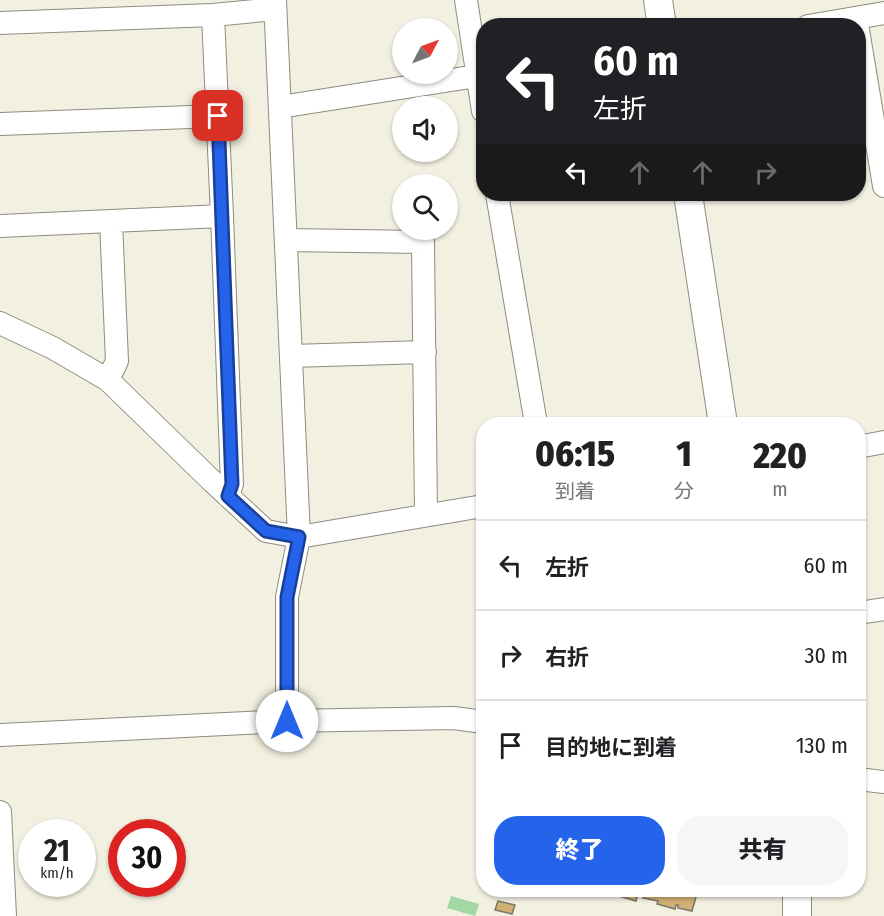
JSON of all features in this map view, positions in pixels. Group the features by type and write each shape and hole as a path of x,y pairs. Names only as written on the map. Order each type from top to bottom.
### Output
{"street":[{"path":"466,0 476,54"},
{"path":"658,0 661,18"},
{"path":"0,23 213,15 275,5 299,537 287,597 287,721"},
{"path":"856,18 884,13"},
{"path":"213,15 232,484 228,496"},
{"path":"280,107 476,76"},
{"path":"866,78 884,186"},
{"path":"0,124 218,116"},
{"path":"498,201 535,417"},
{"path":"689,201 722,417"},
{"path":"0,226 222,216"},
{"path":"108,380 117,361 111,221"},
{"path":"286,240 423,242 426,515"},
{"path":"0,323 53,348 108,380 266,531 299,537 476,507"},
{"path":"291,356 425,352"},
{"path":"866,445 884,442"},
{"path":"866,612 884,609"},
{"path":"0,735 287,721 454,718 476,721"},
{"path":"866,780 884,782"},
{"path":"0,812 5,916"},
{"path":"797,897 797,916"}],"shaded area":[{"path":"451,896 479,904 475,916 447,908"}],"building":[{"path":"622,897 637,897 636,901"},
{"path":"696,897 692,911 678,908 678,905 675,909 657,904 658,901 643,898"},
{"path":"498,901 515,905 512,914 495,910"}],"route":[{"path":"218,116 232,484 228,496 266,531 299,537 287,597 287,721"}]}
